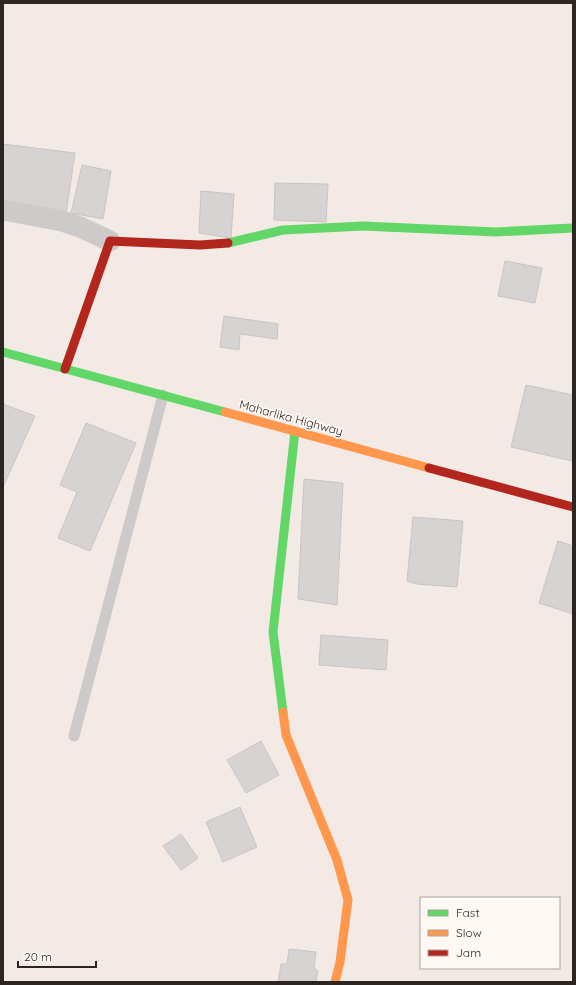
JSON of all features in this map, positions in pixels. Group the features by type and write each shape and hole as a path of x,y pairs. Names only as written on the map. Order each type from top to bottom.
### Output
{"street":[{"path":"3,210 62,221 80,227 110,241 200,245 236,242 283,230 363,226 496,232 573,228"},
{"path":"65,369 110,241"},
{"name":"Maharlika Highway","path":"3,352 573,507"},
{"path":"295,431 273,632 286,736 337,860 348,900 340,962 335,982"}],"lane":[{"path":"74,736 163,395"}],"building":[{"path":"3,144 75,153 66,214 3,204"},
{"path":"82,165 111,171 103,219 71,213"},
{"path":"275,183 328,184 326,222 274,220"},
{"path":"201,191 234,194 231,238 199,233"},
{"path":"505,261 542,268 535,303 498,296"},
{"path":"224,316 278,324 277,339 240,334 239,350 220,347"},
{"path":"526,385 573,395 572,461 511,447"},
{"path":"3,404 35,416 3,487"},
{"path":"86,423 136,443 90,551 58,538 77,492 60,485"},
{"path":"304,479 343,483 337,605 298,599"},
{"path":"413,517 463,521 457,587 417,584 407,581"},
{"path":"558,541 573,546 573,614 539,603"},
{"path":"321,635 388,640 386,670 319,665"},
{"path":"261,741 279,775 246,793 227,760"},
{"path":"240,807 257,847 223,862 206,822"},
{"path":"181,834 198,858 181,870 163,846"},
{"path":"289,949 316,952 314,968 318,971 316,982 278,982 281,964 287,964"}],"traffic: fast":[{"path":"228,243 283,230 363,226 496,232 573,228"},
{"path":"3,352 225,412"},
{"path":"283,712 273,632 295,431"}],"traffic: slow":[{"path":"225,412 429,468"},
{"path":"283,712 286,735 337,860 348,900 340,962 335,982"}],"traffic: jam":[{"path":"65,369 110,241 200,245 228,243"},
{"path":"429,468 573,507"}]}
